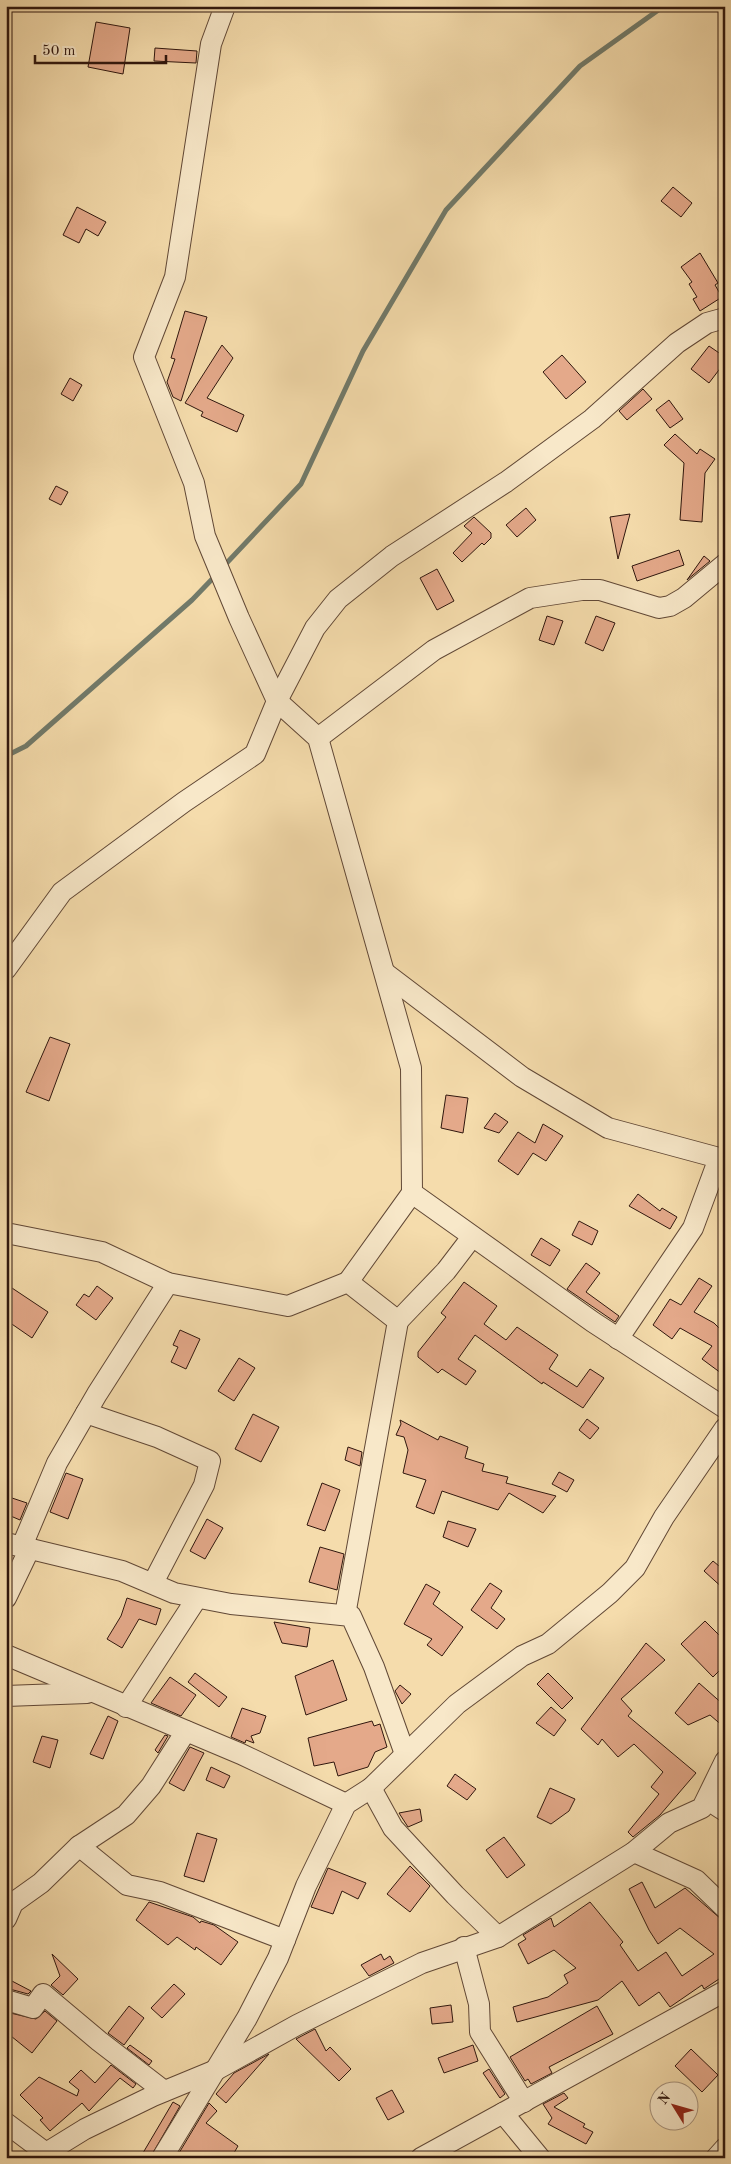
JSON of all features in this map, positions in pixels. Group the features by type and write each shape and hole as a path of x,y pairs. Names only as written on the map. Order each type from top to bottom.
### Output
{"street":[{"path":"6,1233 102,1252 168,1283 288,1306 348,1282 412,1193 411,1068 386,973 372,937 318,738 278,701 239,618 205,536 194,483 144,357 175,277 212,44 225,6"},
{"path":"6,968 62,892 184,802 255,754 278,701 315,628 338,598 392,556 506,482 584,424 677,343 707,323 725,318"},
{"path":"318,738 434,650 530,598 582,590 600,590 659,608 670,606 684,598 725,564"},
{"path":"386,973 522,1077 608,1128 722,1158 692,1228 618,1339"},
{"path":"412,1193 618,1339 725,1408"},
{"path":"344,1615 398,1321 446,1271 472,1237"},
{"path":"348,1282 398,1321"},
{"path":"6,1598 19,1546 57,1463 86,1413 168,1283"},
{"path":"86,1413 157,1437 210,1461 204,1485 153,1583"},
{"path":"162,2158 247,2018 285,1940 306,1886 346,1804 371,1788 457,1704 522,1656 548,1644 610,1593 634,1568 664,1517 725,1428"},
{"path":"19,1546 122,1571 174,1593 197,1598 231,1604 351,1616 366,1650 405,1754"},
{"path":"126,1707 197,1598"},
{"path":"6,1655 241,1754 346,1804"},
{"path":"6,1696 94,1693"},
{"path":"6,1919 13,1903 41,1883 79,1846 126,1815 152,1786 186,1731"},
{"path":"6,2124 46,2153 85,2129 164,2091 216,2070 315,2016 422,1963 464,1947 498,1937 634,1852 669,1824 702,1808 708,1800 725,1761"},
{"path":"371,1788 392,1828 455,1895 498,1937"},
{"path":"708,1800 725,1811"},
{"path":"79,1846 128,1885 160,1892 285,1940"},
{"path":"634,1852 696,1880 725,1908"},
{"path":"464,1947 479,2004 480,2032 524,2102"},
{"path":"420,2158 725,1992"},
{"path":"6,2000 33,2008 44,1994 99,2041 164,2091"},
{"path":"503,2113 540,2158"},
{"path":"716,2158 725,2148"}],"building":[{"path":"96,22 130,28 123,74 88,67"},
{"path":"155,48 197,51 196,63 154,61"},
{"path":"673,187 692,203 681,217 661,201"},
{"path":"77,207 106,222 98,236 86,229 79,243 63,235"},
{"path":"700,253 718,283 715,285 722,297 700,311 693,299 697,297 689,284 692,282 681,267"},
{"path":"185,311 207,317 181,401 173,397 167,382 175,359 171,358"},
{"path":"222,345 233,358 207,398 244,415 237,432 201,416 203,412 185,403"},
{"path":"709,346 725,357 725,362 709,383 691,369"},
{"path":"562,355 586,382 566,399 543,372"},
{"path":"70,378 82,385 73,401 61,394"},
{"path":"643,389 652,399 627,420 619,411"},
{"path":"669,400 683,419 670,428 656,410"},
{"path":"675,434 697,454 700,449 715,459 705,473 702,522 680,520 684,463 664,445"},
{"path":"56,486 68,492 61,505 49,499"},
{"path":"526,508 536,520 517,537 506,525"},
{"path":"630,514 618,559 610,517"},
{"path":"474,517 491,533 491,538 484,545 482,543 462,562 453,553 472,533 464,526"},
{"path":"679,550 684,565 637,581 632,566"},
{"path":"704,556 710,561 687,580 692,573"},
{"path":"437,569 454,601 437,610 420,578"},
{"path":"547,616 563,621 554,645 539,640"},
{"path":"596,616 615,623 603,651 585,643"},
{"path":"50,1037 70,1044 49,1101 26,1092"},
{"path":"446,1095 468,1098 463,1133 441,1128"},
{"path":"495,1113 508,1122 499,1133 484,1128"},
{"path":"543,1124 563,1136 546,1161 533,1153 518,1175 498,1161 518,1132 535,1143"},
{"path":"638,1194 660,1211 662,1208 677,1217 670,1229 629,1206"},
{"path":"579,1221 598,1231 592,1245 572,1235"},
{"path":"541,1238 560,1250 550,1266 531,1255"},
{"path":"586,1263 600,1273 586,1292 619,1316 615,1322 567,1289"},
{"path":"699,1278 712,1286 694,1312 714,1323 723,1332 725,1329 725,1376 702,1359 712,1346 680,1328 672,1339 653,1325 670,1299 681,1305"},
{"path":"464,1282 497,1306 484,1324 506,1340 517,1327 558,1355 549,1369 577,1387 590,1369 604,1378 583,1408 543,1382 542,1384 475,1335 458,1359 476,1371 466,1385 442,1369 438,1373 418,1357 418,1352 446,1317 441,1313"},
{"path":"6,1284 48,1312 32,1338 6,1320"},
{"path":"97,1286 113,1298 96,1320 76,1305 84,1294 89,1297"},
{"path":"180,1330 200,1339 186,1369 171,1362 178,1347 173,1345"},
{"path":"239,1358 255,1368 234,1401 218,1391"},
{"path":"253,1414 279,1427 261,1462 235,1449"},
{"path":"587,1419 599,1428 590,1439 579,1430"},
{"path":"400,1420 438,1440 440,1436 468,1447 465,1458 484,1464 482,1471 508,1477 506,1483 556,1496 543,1513 509,1493 498,1510 442,1491 434,1514 416,1507 426,1480 403,1473 408,1450 404,1437 396,1435 401,1424"},
{"path":"348,1447 362,1452 360,1466 345,1460"},
{"path":"559,1472 574,1480 567,1492 552,1484"},
{"path":"66,1473 83,1479 68,1519 50,1512"},
{"path":"322,1483 340,1490 325,1531 307,1525"},
{"path":"6,1496 27,1503 20,1520 6,1514"},
{"path":"207,1519 223,1528 205,1559 190,1551"},
{"path":"448,1521 476,1529 468,1547 443,1537"},
{"path":"320,1547 344,1554 337,1590 309,1582"},
{"path":"713,1561 725,1571 725,1590 704,1571"},
{"path":"490,1583 502,1591 491,1608 505,1619 497,1629 471,1610"},
{"path":"426,1584 440,1592 433,1604 463,1627 442,1656 427,1645 432,1639 404,1624"},
{"path":"127,1598 161,1609 156,1625 139,1619 122,1648 107,1639 121,1616"},
{"path":"705,1621 725,1641 725,1665 713,1677 681,1644"},
{"path":"274,1622 310,1628 307,1647 282,1643"},
{"path":"646,1643 665,1660 621,1699 632,1711 628,1716 696,1773 660,1815 633,1837 628,1832 659,1794 651,1787 663,1772 634,1744 618,1757 602,1739 598,1745 581,1729"},
{"path":"333,1660 347,1700 306,1715 295,1676"},
{"path":"195,1673 227,1697 219,1707 188,1682"},
{"path":"548,1673 573,1698 562,1709 537,1684"},
{"path":"170,1677 196,1695 181,1716 151,1703"},
{"path":"699,1683 725,1706 725,1728 710,1715 688,1725 675,1713"},
{"path":"400,1685 411,1694 402,1704 395,1691"},
{"path":"551,1707 566,1720 554,1736 536,1723"},
{"path":"242,1708 266,1716 260,1733 251,1736 254,1743 246,1740 245,1743 231,1737"},
{"path":"108,1716 118,1721 103,1759 90,1754"},
{"path":"372,1721 374,1726 380,1724 387,1747 375,1752 368,1767 338,1776 334,1762 314,1766 308,1738"},
{"path":"165,1735 168,1736 158,1753 155,1750"},
{"path":"42,1736 58,1740 50,1768 33,1762"},
{"path":"190,1747 204,1753 184,1791 169,1783"},
{"path":"211,1767 230,1776 224,1788 206,1780"},
{"path":"455,1774 476,1789 467,1800 447,1786"},
{"path":"550,1788 575,1799 569,1811 551,1824 537,1817"},
{"path":"420,1809 422,1821 408,1827 399,1813"},
{"path":"197,1833 217,1839 204,1882 184,1876"},
{"path":"504,1837 525,1865 507,1878 486,1850"},
{"path":"410,1866 430,1886 410,1912 387,1894"},
{"path":"328,1868 366,1883 358,1899 342,1891 333,1914 311,1907"},
{"path":"642,1882 655,1908 685,1888 721,1919 725,1925 725,1975 704,1989 702,1985 670,2007 659,1992 639,2006 622,1981 598,2000 517,2022 513,2007 548,1997 568,1983 564,1975 576,1968 554,1950 528,1964 518,1944 526,1939 523,1935 551,1918 554,1927 590,1902 623,1942 620,1945 638,1971 666,1952 682,1976 714,1954 680,1928 658,1944 629,1889"},
{"path":"149,1902 193,1917 200,1923 201,1921 214,1925 238,1942 221,1965 196,1947 195,1950 177,1937 168,1945 136,1920"},
{"path":"52,1954 78,1979 63,1995 51,1985 60,1976"},
{"path":"381,1954 384,1960 390,1956 394,1963 369,1976 361,1965"},
{"path":"10,1980 31,1991 28,1994 6,1988"},
{"path":"174,1984 185,1994 162,2018 151,2008"},
{"path":"451,2005 453,2022 432,2024 430,2008"},
{"path":"129,2006 144,2018 124,2045 108,2033"},
{"path":"597,2006 613,2034 549,2067 552,2073 531,2084 528,2079 525,2081 510,2057"},
{"path":"45,2011 57,2021 32,2053 6,2032 6,2012 36,2019"},
{"path":"315,2029 326,2051 330,2047 351,2069 339,2081 296,2039"},
{"path":"130,2045 152,2061 149,2065 127,2048"},
{"path":"473,2045 478,2061 444,2073 438,2058"},
{"path":"691,2049 718,2075 702,2092 698,2088 698,2082 692,2082 675,2066"},
{"path":"269,2054 226,2103 216,2094 234,2073"},
{"path":"111,2065 136,2084 133,2088 120,2078 89,2111 82,2103 50,2131 40,2120 43,2118 20,2095 39,2077 77,2096 79,2090 69,2082 81,2070 95,2083"},
{"path":"489,2069 505,2094 500,2098 483,2073"},
{"path":"392,2090 404,2112 388,2120 376,2098"},
{"path":"564,2093 568,2098 554,2107 585,2124 583,2127 593,2132 586,2144 548,2124 552,2118 543,2104"},
{"path":"173,2102 180,2106 150,2158 140,2158"},
{"path":"209,2103 217,2111 206,2123 238,2146 231,2158 176,2158"}],"waterway":[{"path":"222,568 301,484 363,351 446,210 580,66 664,6"},
{"path":"6,756 26,746 192,600 217,574"}]}
